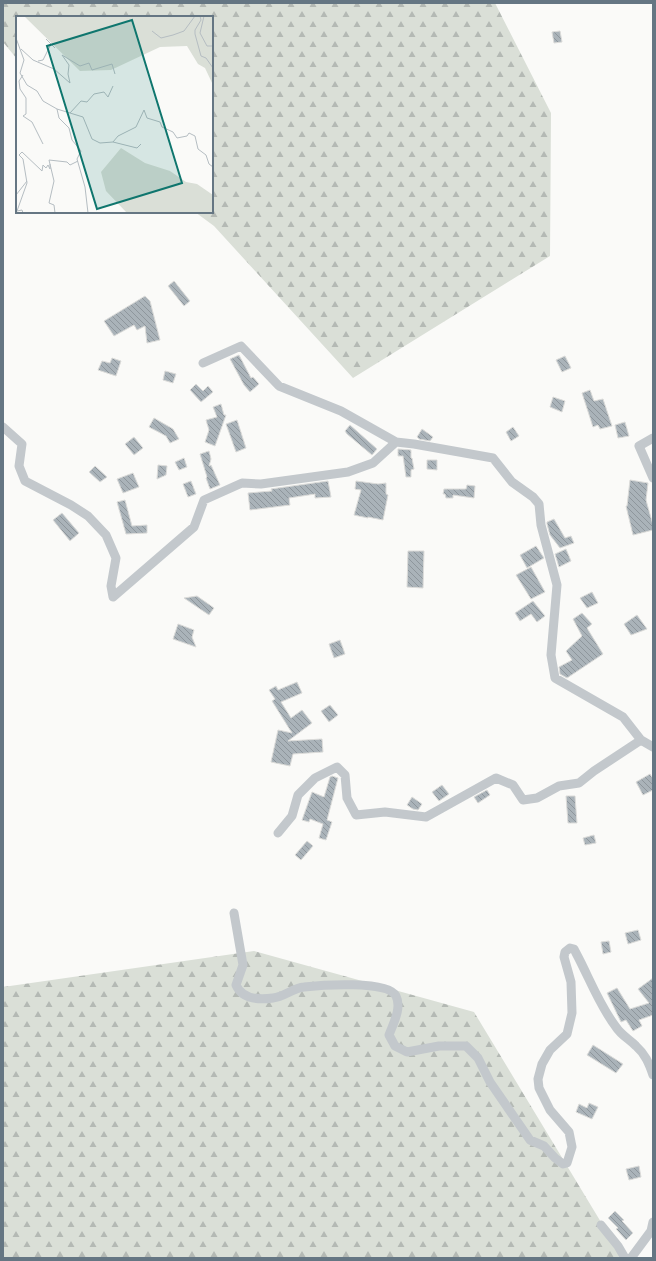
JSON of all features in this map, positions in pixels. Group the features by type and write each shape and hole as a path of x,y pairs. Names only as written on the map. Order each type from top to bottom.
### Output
{"street":[{"path":"203,363 241,346 280,386 341,411 396,442 493,458 512,482 533,497 539,504 541,525 557,585 551,655 555,678 623,717 641,740 653,747"},
{"path":"3,427 22,444 19,466 25,481 71,504 88,516 106,535 116,558 111,586 113,597 194,527 204,500 242,483 261,484 348,472 373,463 396,442"},
{"path":"653,438 640,446 653,478"},
{"path":"278,833 292,816 298,795 315,778 337,767 345,775 347,798 356,815 385,812 426,816 496,778 513,785 523,800 537,798 559,786 579,783 594,771 641,740"},
{"path":"234,913 243,965 236,985 238,991 248,998 273,998 303,987 368,985 392,991 397,997 398,1004 397,1012 389,1035 395,1046 407,1052 439,1046 466,1046 478,1058 490,1082 530,1140 544,1146 563,1164 567,1163 572,1147 569,1132 550,1110 539,1088 538,1079 542,1064 550,1050 567,1034 572,1013 571,982 564,957 565,952 570,948 574,949 602,1005 616,1028 642,1052 648,1060 653,1075"},
{"path":"631,1258 651,1231 653,1222"},
{"path":"601,1225 618,1246 625,1258"}],"green space":[{"path":"3,3 495,3 551,113 550,256 353,378 214,226 196,213 213,213 213,16 16,16 16,58 3,42"},
{"path":"254,951 474,1012 616,1247 621,1258 3,1258 3,987"}],"building":[{"path":"560,31 562,42 554,43 552,32"},
{"path":"174,281 190,301 184,306 168,286"},
{"path":"145,296 150,301 160,340 147,343 145,326 137,330 134,325 114,336 104,321"},
{"path":"239,355 251,378 253,377 259,384 250,392 244,385 230,359"},
{"path":"565,356 571,368 562,372 556,360"},
{"path":"112,358 121,361 116,376 98,370 102,361 110,363"},
{"path":"165,371 176,374 173,383 163,380"},
{"path":"196,384 203,391 208,386 213,392 201,402 190,390"},
{"path":"590,390 594,401 603,399 612,426 600,429 598,425 593,427 582,393"},
{"path":"553,397 565,401 562,412 550,407"},
{"path":"221,404 224,415 226,415 215,446 205,442 209,430 206,420 217,417 213,407"},
{"path":"154,418 173,429 179,439 170,443 166,436 149,427"},
{"path":"237,420 246,448 236,452 226,424"},
{"path":"625,422 629,436 618,438 615,425"},
{"path":"350,425 377,449 372,455 347,434 345,431"},
{"path":"513,427 519,436 511,441 506,432"},
{"path":"422,429 433,437 430,441 419,439 417,437"},
{"path":"134,437 143,448 134,455 125,444"},
{"path":"398,449 411,450 411,458 414,469 411,470 411,477 406,477 403,456 398,456"},
{"path":"209,451 211,459 209,466 211,465 220,485 210,489 200,454"},
{"path":"184,458 187,467 179,470 175,462"},
{"path":"427,460 437,460 437,470 427,469"},
{"path":"158,465 167,466 166,475 157,479"},
{"path":"95,466 107,477 100,482 89,472"},
{"path":"133,473 139,487 123,493 117,479"},
{"path":"630,480 648,483 646,500 653,525 653,530 633,535 626,506"},
{"path":"191,481 196,494 188,497 183,484"},
{"path":"328,481 331,497 315,498 315,494 289,498 290,505 250,510 248,493 272,491 271,489"},
{"path":"356,481 378,484 386,483 386,494 388,495 383,520 354,515 361,490 355,489"},
{"path":"467,485 475,486 474,498 453,495 453,498 446,498 445,494 443,494 444,489 466,489"},
{"path":"125,500 132,526 147,525 147,533 126,534 117,502"},
{"path":"62,513 79,533 70,541 53,520"},
{"path":"554,519 565,538 571,536 574,543 560,548 550,535 547,524 547,522"},
{"path":"536,546 544,558 527,568 520,555"},
{"path":"566,549 571,561 559,567 555,554"},
{"path":"408,551 424,551 423,588 407,587"},
{"path":"531,567 545,592 531,599 516,575"},
{"path":"592,592 598,603 587,608 580,598"},
{"path":"197,596 214,608 209,615 184,598"},
{"path":"533,601 545,616 537,622 531,614 520,621 515,613"},
{"path":"582,613 592,624 587,628 603,654 567,678 560,674 559,667 572,660 566,651 582,636 573,619"},
{"path":"637,615 647,629 631,635 624,624"},
{"path":"178,624 194,630 192,637 196,647 173,639"},
{"path":"340,640 345,654 334,658 329,644"},
{"path":"297,682 302,693 281,702 291,718 302,710 312,723 288,741 322,739 323,752 293,754 290,766 271,762 278,730 292,733 272,701 275,699 269,690 276,686 278,690"},
{"path":"330,705 338,715 329,722 321,711"},
{"path":"650,774 653,779 653,790 643,795 636,782"},
{"path":"332,776 338,778 327,820 332,822 326,840 319,838 323,824 310,819 309,822 302,820 312,792 324,797 330,777"},
{"path":"442,785 449,794 439,801 432,792"},
{"path":"487,790 490,795 478,803 474,797"},
{"path":"566,796 575,796 577,823 568,823"},
{"path":"412,797 422,804 418,810 407,805"},
{"path":"594,835 596,843 585,845 583,838"},
{"path":"307,841 313,846 301,860 295,855"},
{"path":"638,930 641,940 628,944 625,933"},
{"path":"609,941 611,952 603,954 601,942"},
{"path":"653,978 653,1015 639,1020 642,1026 633,1031 626,1020 621,1022 607,993 617,988 630,1009 649,1003 638,989"},
{"path":"593,1045 623,1064 616,1073 587,1055"},
{"path":"589,1103 598,1107 592,1119 576,1112 579,1104 587,1108"},
{"path":"639,1166 641,1177 629,1180 626,1169"},
{"path":"615,1211 624,1220 622,1221 633,1233 626,1240 616,1229 618,1228 608,1218"}]}
